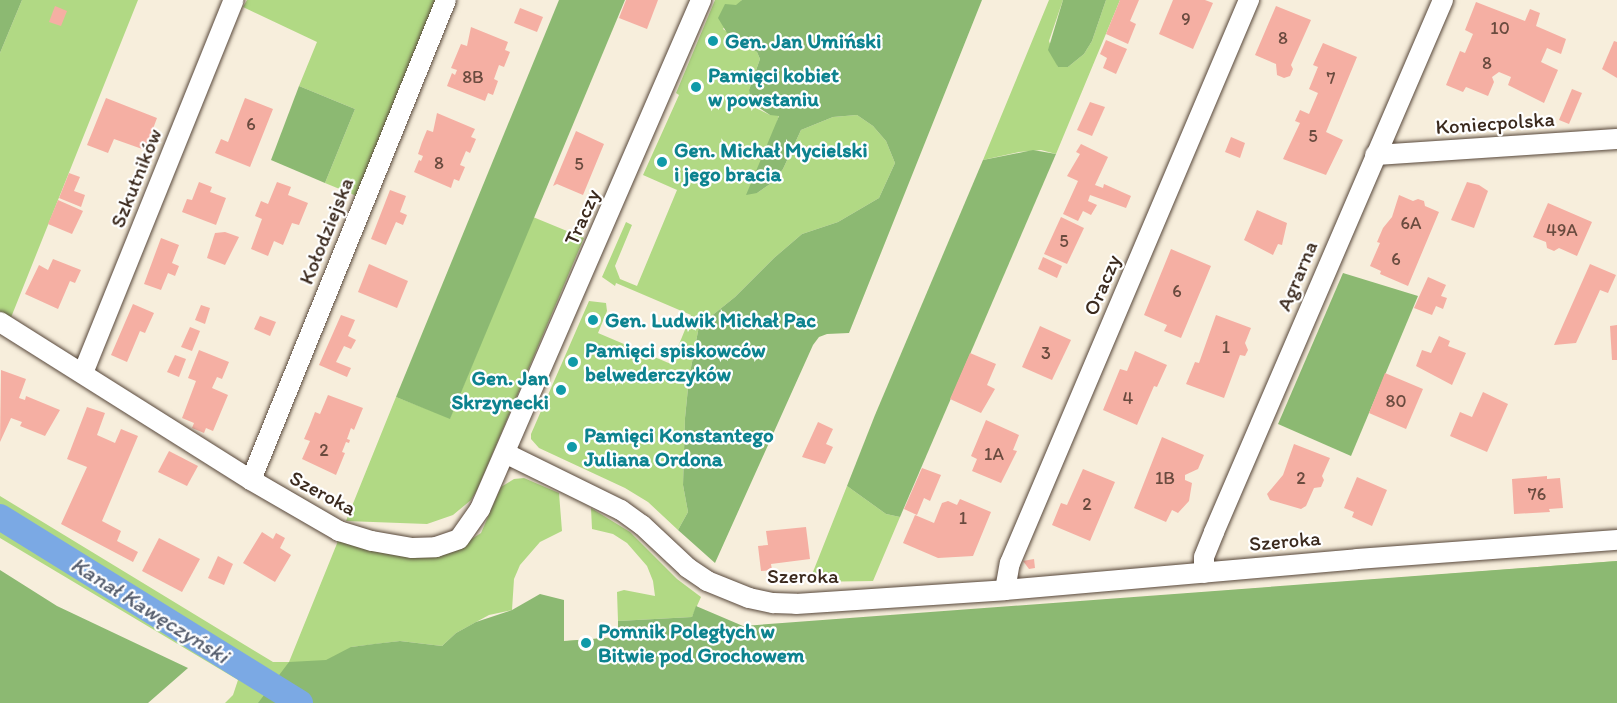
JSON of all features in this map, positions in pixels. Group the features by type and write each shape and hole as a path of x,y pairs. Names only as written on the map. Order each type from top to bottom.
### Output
{"street":[{"name":"Szkutników","path":"83,373 234,0"},
{"name":"Kołodziejska","path":"251,480 446,0"},
{"name":"Traczy","path":"505,453 701,0"},
{"name":"Oraczy","path":"1005,590 1010,563 1249,0"},
{"name":"Agrarna","path":"1204,573 1204,557 1214,532 1443,0"},
{"name":"Koniecpolska","path":"1376,155 1617,139"},
{"name":"Szeroka","path":"0,322 251,480 339,531 402,546 436,547 459,539 480,509 505,453 621,510 696,574 749,598 796,604 1005,590 1617,540"}],"green space":[{"path":"0,0 22,0 0,53"},
{"path":"22,0 138,0 10,320 0,313 0,53"},
{"path":"247,0 440,0 359,197 325,183 355,109 299,86 317,42 243,7"},
{"path":"559,0 625,0 450,419 396,397"},
{"path":"715,0 742,0 723,29 757,52 760,59 749,90 756,108 770,115 779,115 757,193 773,182 783,169 801,130 833,117 857,115 873,126 886,141 895,163 879,198 838,222 802,234 735,297 699,326 689,378 685,418 683,485 688,512 678,530 648,502 625,488 539,448 531,439 531,434 589,301 606,303 607,311 598,333 671,364 691,315 616,283 615,286 602,277 626,222 632,225 615,266 620,279 637,286 677,190 643,175 679,95 676,93"},
{"path":"742,0 982,0 849,333 827,334 819,337 813,345 715,563 678,530 688,512 683,485 685,418 689,378 699,326 735,297 802,234 838,222 879,198 895,163 886,141 873,126 857,115 833,117 801,130 783,169 773,182 757,193 746,195 779,116 770,115 752,103 749,90 760,59 757,52 727,33 718,18 725,4 736,5"},
{"path":"1049,0 1063,0 1049,41 1058,67 1068,67 1084,54 1092,41 1106,0 1120,0 1056,154 1041,150 983,160"},
{"path":"1063,0 1106,0 1092,41 1084,54 1068,67 1058,67 1048,50"},
{"path":"299,86 355,109 325,183 271,160"},
{"path":"1033,150 1056,154 900,517 886,514 847,486 875,415 983,160"},
{"path":"533,217 584,238 471,500 453,515 427,524 346,521 396,397 450,418"},
{"path":"1343,273 1418,296 1351,456 1278,424"},
{"path":"524,478 559,493 562,531 540,542 520,565 514,579 512,610 489,615 456,633 442,646 400,641 351,647 487,647 1617,561 1617,703 225,703 233,695 238,680 0,538 0,496 273,662 289,662 338,541 453,551 481,533 501,487 514,479"},
{"path":"847,486 886,514 900,517 873,581 809,582"},
{"path":"591,508 630,532 677,579 701,597 692,617 618,621 617,592 624,590 655,596 653,581 647,566 627,543 613,534 592,529"},
{"path":"1617,561 1617,703 258,703 289,662 326,660 351,647 400,641 442,646 456,633 476,622 512,610 540,594 564,600 564,641 618,637 618,621 692,617 696,606 743,626"},
{"path":"0,570 57,606 188,668 148,703 0,703"}],"building":[{"path":"626,0 658,0 647,29 619,18"},
{"path":"1120,0 1139,0 1130,21 1136,24 1128,44 1106,34"},
{"path":"1173,0 1205,0 1213,3 1193,49 1159,34"},
{"path":"1476,2 1525,21 1530,9 1540,13 1536,26 1566,39 1561,54 1547,48 1541,62 1558,70 1544,103 1508,85 1511,77 1499,72 1492,77 1494,82 1488,96 1466,87 1463,92 1446,85 1460,51 1465,53 1473,34 1465,30"},
{"path":"55,6 67,11 61,26 49,22"},
{"path":"1276,6 1311,20 1291,65 1293,69 1290,76 1284,78 1277,75 1276,64 1255,55"},
{"path":"520,8 543,17 537,32 514,23"},
{"path":"471,27 508,42 505,50 510,52 504,67 499,65 494,79 498,81 493,95 488,93 485,101 447,86 452,73 455,75 457,70 451,68 461,44 467,46"},
{"path":"1106,40 1127,49 1116,74 1103,68 1107,58 1100,54"},
{"path":"1614,41 1617,42 1617,78 1602,69"},
{"path":"1323,43 1357,57 1326,132 1343,140 1326,175 1283,159 1300,123 1295,121 1300,110 1309,114 1318,93 1309,89 1318,67 1313,65"},
{"path":"1572,89 1582,93 1569,124 1559,120"},
{"path":"106,98 157,118 145,150 114,139 108,153 87,145"},
{"path":"245,98 273,109 250,167 215,153 221,139 228,142"},
{"path":"1090,102 1105,107 1092,136 1077,130"},
{"path":"437,113 475,129 471,137 476,139 470,153 466,151 460,165 465,167 459,181 454,179 451,188 414,172 423,156 418,154 422,142 427,130 433,132"},
{"path":"576,131 604,144 583,195 557,184 553,186"},
{"path":"1231,137 1245,143 1240,158 1225,152"},
{"path":"1081,144 1108,157 1095,185 1103,188 1104,184 1131,196 1126,208 1090,195 1088,201 1097,205 1091,215 1083,211 1078,221 1063,214 1078,181 1067,176 1080,154 1076,152"},
{"path":"69,173 80,177 74,191 85,195 81,207 59,198"},
{"path":"199,182 212,187 210,192 226,198 216,225 182,212 187,199 192,200"},
{"path":"277,182 291,187 288,195 308,203 299,225 292,223 283,245 274,241 268,256 251,249 262,219 255,216 261,201 268,204"},
{"path":"1467,182 1479,185 1488,191 1474,228 1451,220"},
{"path":"390,190 406,196 400,212 407,215 403,225 396,222 386,245 371,239"},
{"path":"1399,195 1413,201 1418,199 1424,201 1425,206 1439,212 1408,286 1380,274 1381,271 1370,266 1380,243 1377,242 1383,228 1392,217"},
{"path":"58,200 83,211 72,234 48,224"},
{"path":"1548,203 1592,222 1577,256 1559,248 1554,251 1547,248 1546,242 1533,237"},
{"path":"1257,210 1287,223 1282,245 1278,244 1273,255 1244,240"},
{"path":"1061,217 1084,228 1067,264 1044,254"},
{"path":"225,232 239,237 225,265 207,258 215,233"},
{"path":"161,238 179,245 172,263 179,266 175,276 168,273 161,290 144,284"},
{"path":"1171,249 1211,266 1181,338 1164,331 1167,325 1144,315"},
{"path":"1043,257 1062,266 1057,278 1038,269"},
{"path":"53,259 81,270 75,283 70,281 58,309 25,294 39,265 48,270"},
{"path":"369,264 408,281 397,308 358,292"},
{"path":"1590,264 1616,275 1608,293 1600,290 1576,343 1554,345"},
{"path":"1428,277 1446,285 1441,296 1447,298 1443,309 1436,306 1432,315 1414,308"},
{"path":"133,304 154,313 145,333 140,331 127,362 111,355"},
{"path":"201,305 210,308 205,324 195,320"},
{"path":"341,315 355,320 348,336 356,340 351,349 344,346 336,362 351,368 347,377 319,365"},
{"path":"1216,315 1251,328 1245,343 1248,350 1245,356 1240,355 1224,398 1186,384 1195,362 1199,363"},
{"path":"260,316 276,322 270,336 254,329"},
{"path":"1617,325 1617,360 1612,360 1610,326"},
{"path":"1040,326 1071,340 1052,380 1022,367"},
{"path":"190,327 200,331 192,351 181,347"},
{"path":"1439,336 1450,341 1448,346 1466,353 1452,385 1416,366 1422,350 1431,353"},
{"path":"199,350 229,362 222,379 217,377 212,388 228,395 213,431 206,428 204,433 192,428 194,423 182,418 196,381 188,378"},
{"path":"1135,351 1167,365 1157,387 1154,386 1137,425 1103,410 1120,369 1127,371"},
{"path":"970,353 996,364 987,385 995,389 981,413 950,399"},
{"path":"175,355 186,359 179,377 167,372"},
{"path":"1,370 26,379 19,398 25,400 26,396 60,410 45,436 20,426 22,422 11,418 0,442"},
{"path":"1385,373 1423,389 1406,429 1369,413"},
{"path":"1483,392 1508,404 1487,452 1450,436 1460,412 1472,417"},
{"path":"328,395 363,408 354,430 351,428 347,439 350,440 349,443 346,442 342,452 345,453 336,475 302,459 310,441 304,439 315,412 320,414"},
{"path":"87,407 105,413 97,435 115,443 121,429 138,436 102,521 121,531 117,541 138,552 133,562 61,524 87,467 67,459"},
{"path":"986,420 1019,435 1013,450 1017,451 1001,483 972,471 977,459 971,456"},
{"path":"818,422 833,429 826,444 833,447 825,464 802,457"},
{"path":"1162,437 1204,455 1198,469 1185,475 1185,480 1192,483 1189,501 1178,513 1172,510 1166,522 1134,508"},
{"path":"1294,444 1330,458 1322,476 1324,480 1321,487 1314,488 1306,506 1301,509 1270,500 1267,494 1283,475"},
{"path":"169,451 198,466 187,486 158,472"},
{"path":"922,468 941,475 930,501 924,498 917,515 904,509"},
{"path":"1083,469 1115,482 1090,541 1052,525 1061,503 1067,505"},
{"path":"1547,476 1547,479 1560,478 1563,508 1549,509 1550,512 1514,514 1512,479"},
{"path":"1357,477 1387,490 1372,526 1352,517 1354,512 1344,508"},
{"path":"960,499 991,512 973,556 938,558 903,543 915,515 934,523 942,503 948,501 957,505"},
{"path":"806,527 810,559 771,564 772,570 761,571 758,546 768,545 766,531"},
{"path":"262,532 273,539 276,533 285,538 280,548 291,555 275,582 243,563"},
{"path":"159,538 200,559 182,592 142,571"},
{"path":"218,556 233,564 224,585 208,578"},
{"path":"1034,559 1035,568 1029,569 1023,561"}],"waterway":[{"name":"Kanał Kawęczyński","path":"0,517 300,703"}],"place":[{"name":"Gen. Jan Umiński","path":"713,41"},
{"name":"Pamięci kobiet w powstaniu","path":"696,87"},
{"name":"Gen. Michał Mycielski i jego bracia","path":"662,162"},
{"name":"Gen. Ludwik Michał Pac","path":"593,320"},
{"name":"Pamięci spiskowców belwederczyków","path":"573,362"},
{"name":"Gen. Jan Skrzynecki","path":"561,390"},
{"name":"Pamięci Konstantego Juliana Ordona","path":"572,447"},
{"name":"Pomnik Poległych w Bitwie pod Grochowem","path":"586,643"}]}
